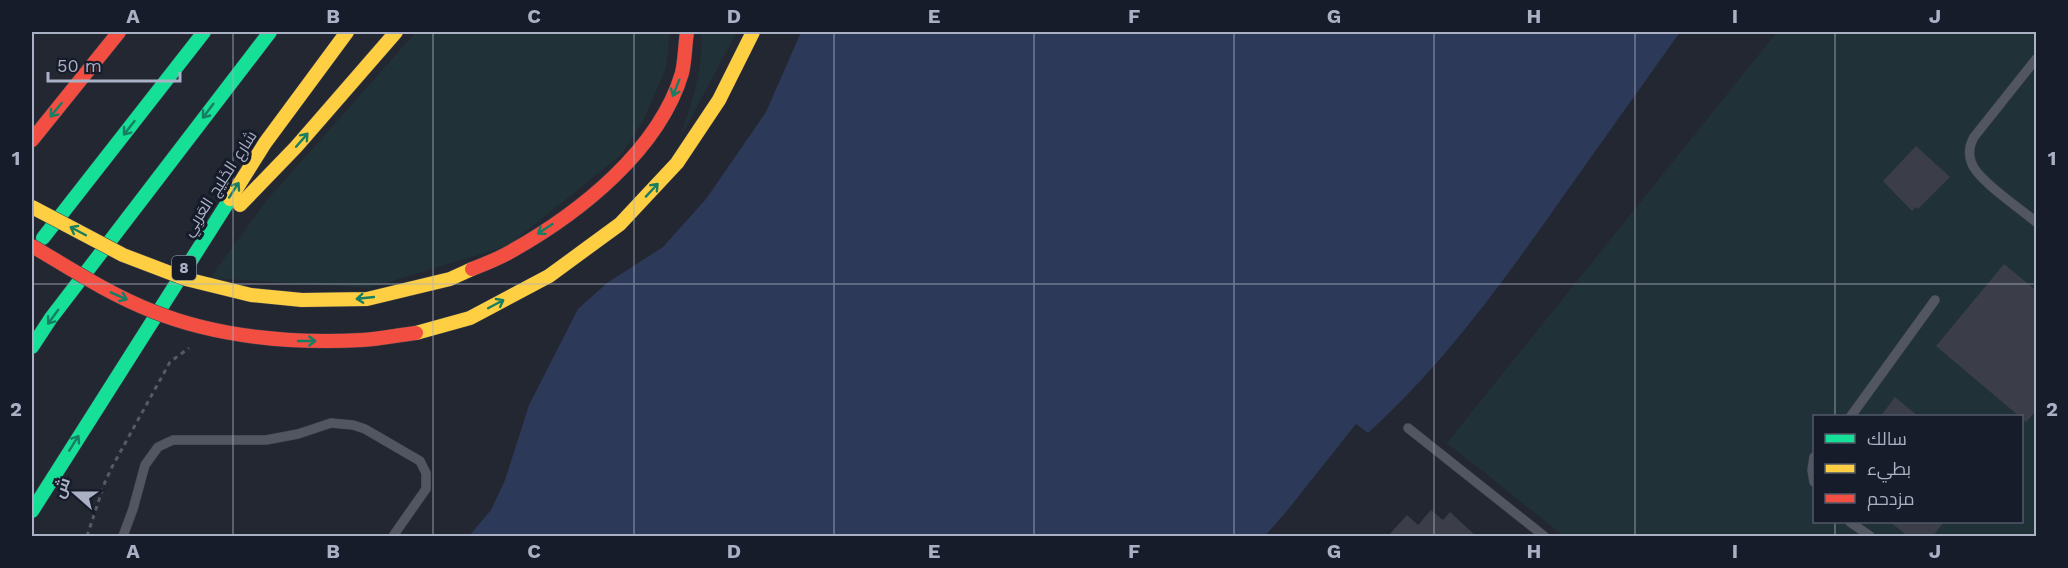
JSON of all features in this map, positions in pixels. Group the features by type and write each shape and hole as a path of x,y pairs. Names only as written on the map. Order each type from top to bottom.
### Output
{"main road":[{"path":"32,140 120,32"},
{"path":"32,252 204,32"},
{"path":"32,347 180,147 270,32"},
{"name":"شارع الخَلِيج العَربِي","path":"32,511 265,143 347,32"},
{"path":"201,241 269,176 396,32"},
{"path":"32,207 123,255 186,279 250,295 302,300 367,299 450,279 509,253 574,211 612,178 644,142 667,110 682,72 687,32"},
{"path":"32,246 107,291 144,308 219,331 295,341 364,340 420,332 460,321 470,318 549,276 620,224 677,163 719,100 753,32"}],"lane":[{"path":"2037,59 1974,137 1969,157 1975,170 2037,222"},
{"path":"1852,415 1935,300"},
{"path":"123,537 134,509 145,465 154,451 164,444 183,440 266,440 298,434 322,425 341,423 364,429 415,456 424,466 426,489 393,537"},
{"path":"1408,428 1544,537"},
{"path":"1851,523 1870,537"}],"path":[{"path":"87,537 112,467 170,362 190,347"}],"shaded area":[{"path":"416,32 669,32 670,34 666,68 643,121 621,155 508,246 369,288 210,278 267,200"},
{"path":"701,32 737,32 680,138 699,72"},
{"path":"1777,32 2036,32 2036,536 1564,536 1447,443"}],"water":[{"path":"801,32 1680,32 1472,321 1422,379 1368,433 1356,424 1265,536 469,536 491,510 505,480 529,405 578,309 607,283 663,247 706,199 766,112"}],"building":[{"path":"1916,146 1950,177 1918,209 1916,207 1912,211 1883,181"},
{"path":"2004,264 2037,291 2037,410 2026,422 2023,415 2018,415 1936,346"},
{"path":"1895,397 1917,415 1882,415"},
{"path":"1431,510 1443,520 1450,512 1477,537 1387,537 1407,515 1418,525"},
{"path":"1891,523 1943,523 1932,537 1909,537"}],"traffic: fast":[{"path":"43,238 204,32"},
{"path":"32,347 51,318 270,32"},
{"path":"32,511 230,199"}],"traffic: slow":[{"path":"230,199 265,143 347,32"},
{"path":"240,205 296,147 396,32"},
{"path":"416,333 470,318 549,276 620,224 677,163 719,100 753,32"},
{"path":"32,207 123,255 186,279 251,295 302,300 367,299 450,279 472,269"}],"traffic: jam":[{"path":"32,140 119,32"},
{"path":"472,269 505,255 562,219 613,178 635,154 655,129 671,102 682,73 687,32"},
{"path":"32,246 90,281 152,311 228,333 309,341 376,339 416,333"}]}
